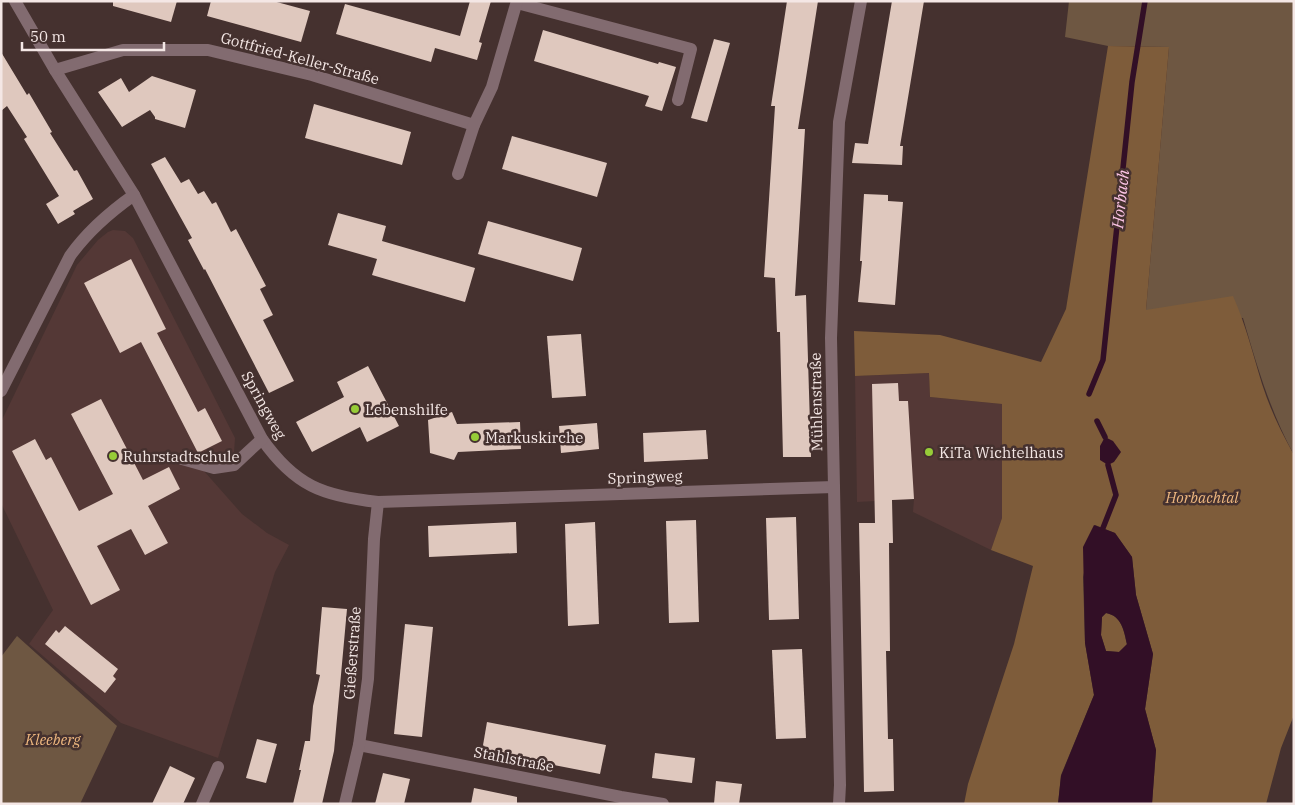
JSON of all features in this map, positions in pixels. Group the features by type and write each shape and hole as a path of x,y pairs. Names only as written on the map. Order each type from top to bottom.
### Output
{"street":[{"name":"Springweg","path":"15,1 55,70 134,195 262,439 274,456 304,482 322,491 345,498 378,502 834,487"},
{"name":"Mühlenstraße","path":"839,804 831,338 839,122 861,1"},
{"path":"458,174 474,125 492,87 517,2 691,49 678,100"},
{"name":"Gottfried-Keller-Straße","path":"55,70 123,50 208,50 312,75 474,125"},
{"path":"1,391 70,256 81,241 134,195"},
{"path":"182,458 214,468 234,465 262,439"},
{"name":"Gießerstraße","path":"346,804 359,745 368,679 374,539 378,502"},
{"name":"Stahlstraße","path":"359,745 663,804"},
{"path":"202,804 218,767"}],"shaded area":[{"path":"113,230 125,231 133,238 235,438 234,453 204,471 242,514 267,533 289,545 275,572 218,758 121,723 29,644 53,610 1,503 1,422 77,265 98,240"},
{"name":"KiTa Wichtelhaus","path":"929,373 930,397 1002,404 1002,518 991,550 913,512 914,499 857,502 855,376"},
{"path":"1105,437 1113,441 1121,452 1114,462 1108,465 1100,460 1100,446"},
{"path":"1094,525 1115,533 1132,557 1136,595 1153,654 1145,709 1156,750 1152,804 1058,804 1061,776 1094,695 1085,643 1083,547","holes":["1106,613 1119,621 1125,634 1127,644 1119,652 1106,651 1101,635 1102,617"]}],"green space":[{"path":"1069,1 1294,1 1294,455 1271,405 1243,318 1146,310 1169,47 1108,46 1065,37"},
{"name":"Horbachtal","path":"1108,46 1169,47 1146,310 1233,296 1246,329 1262,384 1280,429 1294,455 1294,715 1281,748 1266,804 1152,804 1156,750 1145,709 1153,654 1136,595 1132,557 1115,533 1095,525 1083,577 1085,643 1094,695 1061,775 1058,804 964,804 968,784 1014,644 1033,566 991,550 1002,518 1002,404 930,397 929,373 855,376 854,331 940,335 1041,362 1066,309"},
{"path":"1106,613 1116,617 1123,630 1127,645 1119,652 1106,651 1101,635 1102,617"},
{"name":"Kleeberg","path":"17,636 117,726 80,804 1,804 1,657"}],"building":[{"path":"113,1 177,1 171,22 113,6"},
{"path":"211,1 273,1 310,11 301,42 207,16"},
{"path":"470,1 491,1 479,42 482,43 477,60 435,48 431,62 336,34 345,4 460,36"},
{"path":"787,1 818,1 798,129 805,129 795,296 806,295 811,457 783,457 780,332 777,332 775,278 764,277 775,106 771,106"},
{"path":"892,1 924,1 900,146 903,146 902,165 852,163 855,143 868,144"},
{"path":"543,30 658,64 659,62 676,67 662,111 645,106 649,96 534,61"},
{"path":"714,39 730,43 707,122 691,118"},
{"path":"1,52 27,95 29,93 52,132 50,133 74,171 77,170 93,199 73,211 75,214 58,224 46,204 59,196 24,139 27,137 7,106 1,111"},
{"path":"152,76 196,90 185,128 155,119 150,110 122,127 98,92 121,78 129,92"},
{"path":"314,104 411,132 402,165 305,138"},
{"path":"512,136 607,163 597,197 502,169"},
{"path":"165,157 181,183 189,179 198,194 204,191 212,204 216,202 231,232 236,229 266,286 260,289 273,315 263,320 294,381 269,393 188,240 192,238 151,164"},
{"path":"864,194 888,195 888,201 903,202 895,305 858,302 862,261 860,261"},
{"path":"338,213 386,226 382,241 475,268 465,302 372,275 377,259 328,245"},
{"path":"488,221 582,248 573,281 478,254"},
{"path":"131,259 166,329 157,333 198,412 205,408 222,441 198,453 141,342 120,353 84,283"},
{"path":"581,334 586,396 552,398 547,336"},
{"name":"Lebenshilfe","path":"368,366 399,426 367,442 360,427 312,452 296,422 344,397 337,382"},
{"path":"898,383 899,401 908,401 914,499 892,500 893,543 889,543 890,651 886,651 888,739 893,739 894,791 864,792 859,523 875,523 872,384"},
{"path":"101,399 143,480 169,467 180,489 148,506 168,543 145,555 131,529 97,546 120,590 91,605 12,451 35,439 46,460 51,457 79,511 113,494 71,414"},
{"name":"Markuskirche","path":"452,412 457,424 520,422 521,449 458,452 454,460 430,453 428,420"},
{"path":"597,423 599,449 561,453 559,426"},
{"path":"706,430 708,459 644,462 643,433"},
{"path":"796,517 799,619 769,620 766,518"},
{"path":"696,520 699,622 669,623 666,521"},
{"path":"516,522 517,553 429,557 428,526"},
{"path":"595,522 599,624 568,626 565,524"},
{"path":"322,607 347,609 334,751 322,804 293,804 305,741 310,741 313,706 320,675 316,674"},
{"path":"405,624 433,627 422,737 394,734"},
{"path":"65,626 118,669 113,676 116,679 105,693 45,644 56,630 59,633"},
{"path":"802,649 806,738 776,739 772,650"},
{"path":"487,722 606,745 600,774 482,751"},
{"path":"257,739 277,744 266,783 246,778"},
{"path":"655,753 695,758 692,783 652,778"},
{"path":"170,766 195,778 183,804 152,804"},
{"path":"383,773 410,779 404,804 375,804"},
{"path":"716,781 742,784 739,804 714,804"},
{"path":"474,788 517,797 517,804 471,804"}],"waterway":[{"name":"Horbach","path":"1089,394 1103,360 1132,82 1145,1"},
{"name":"Horbach","path":"1097,421 1105,437"},
{"name":"Horbach","path":"1103,528 1116,495 1108,465"}],"place":[{"name":"Lebenshilfe","path":"355,409"},
{"name":"Markuskirche","path":"475,437"},
{"name":"KiTa Wichtelhaus","path":"929,452"},
{"name":"Ruhrstadtschule","path":"113,456"}]}
